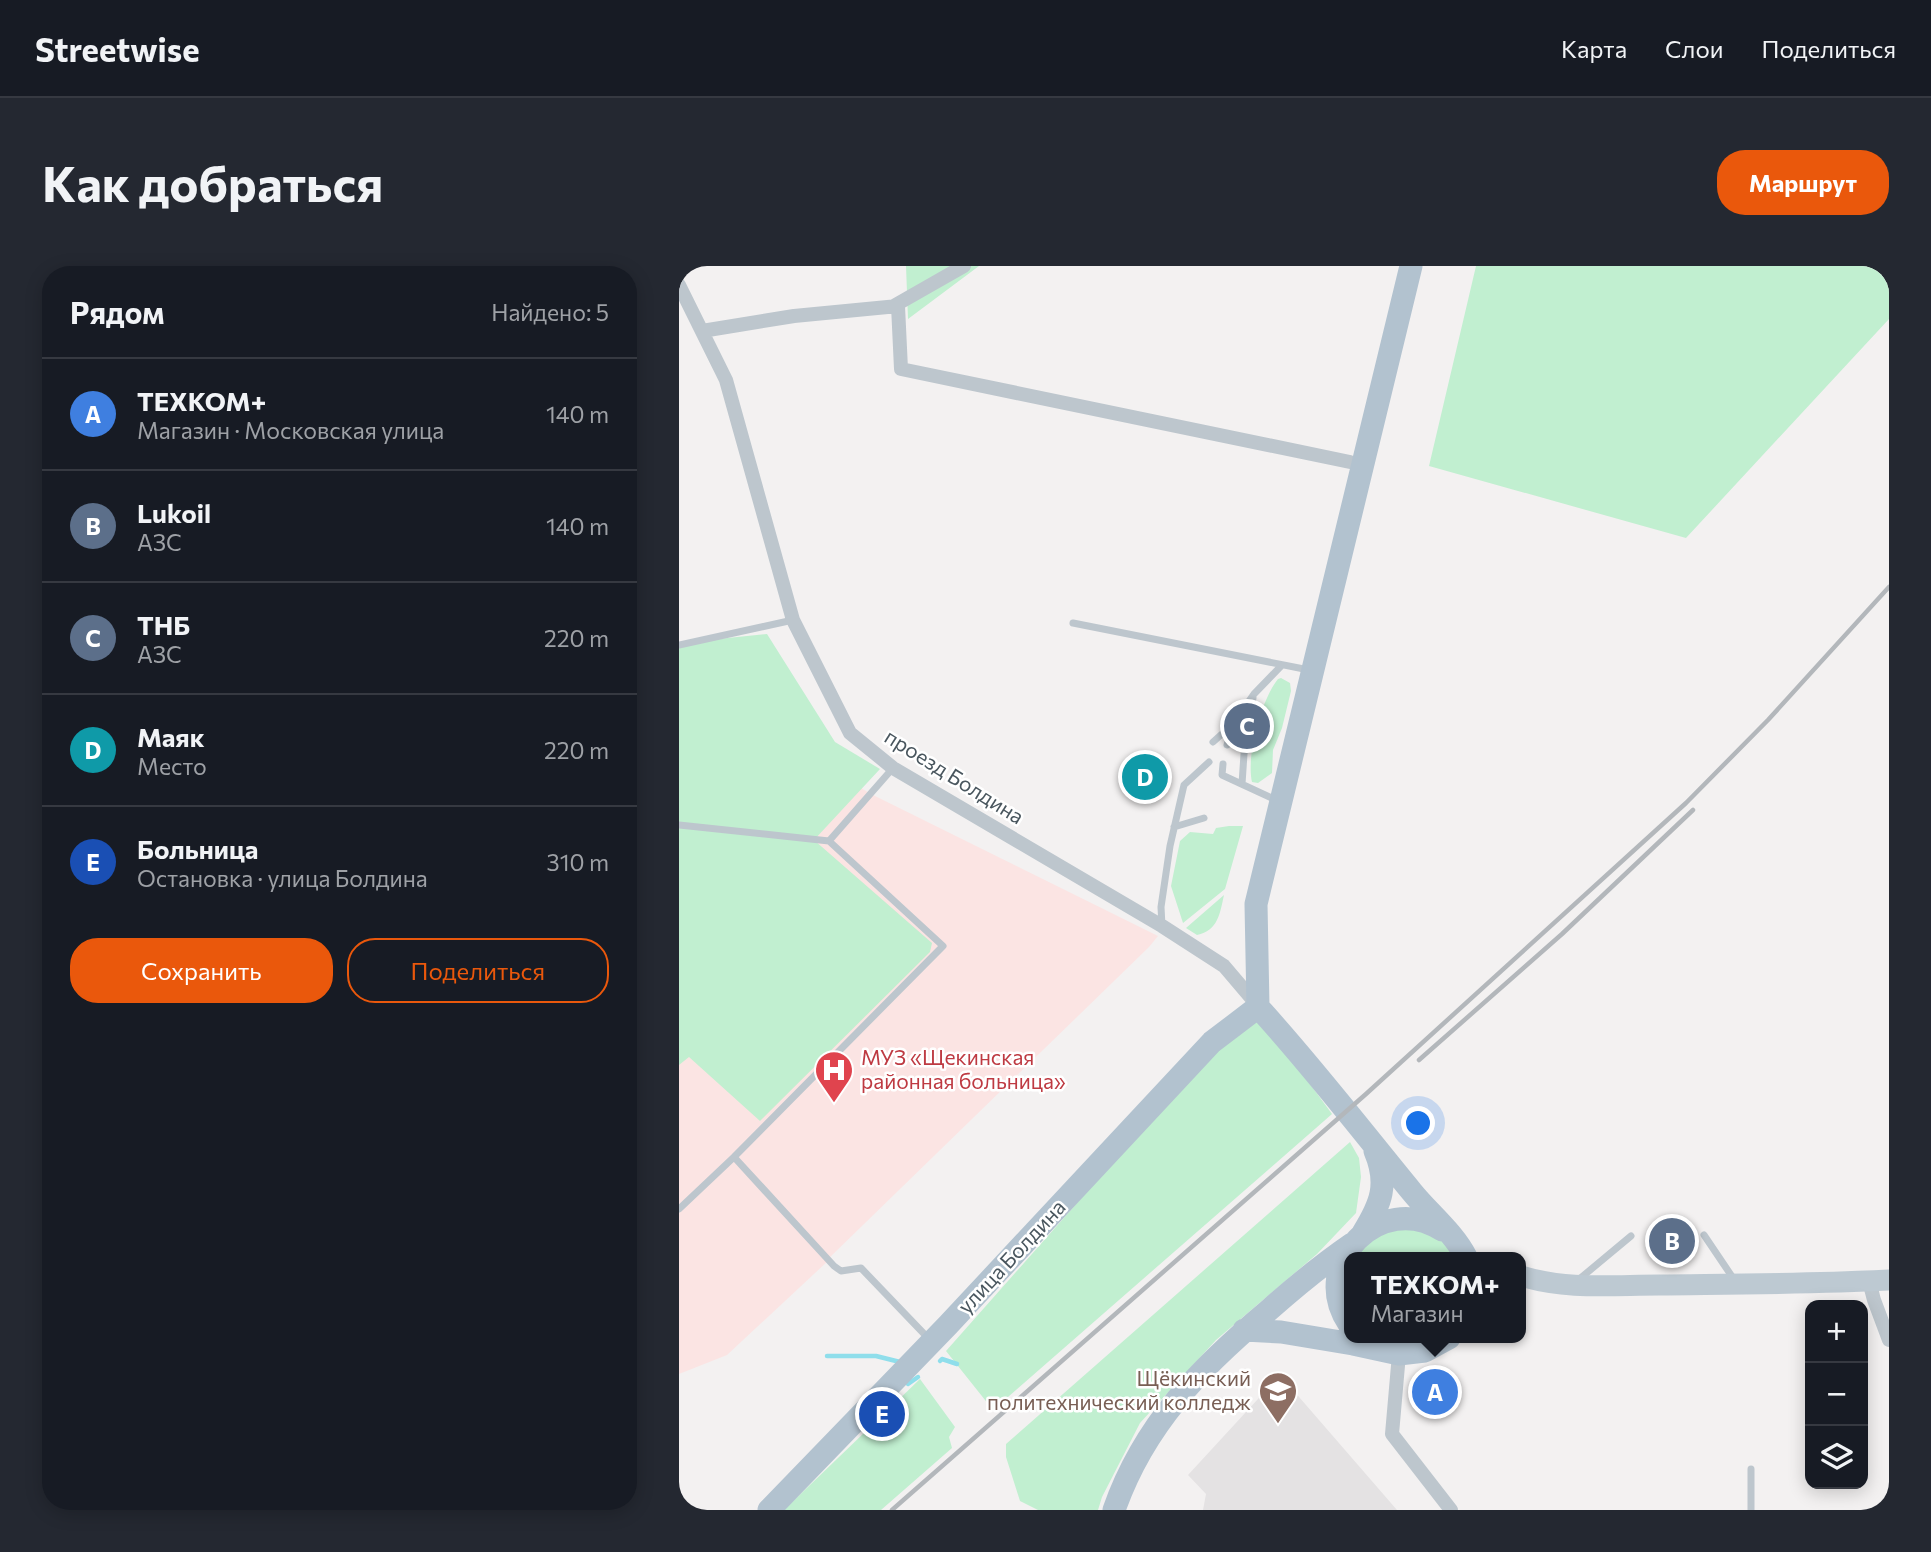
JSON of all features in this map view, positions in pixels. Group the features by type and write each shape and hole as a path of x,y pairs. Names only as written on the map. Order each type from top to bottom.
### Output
{"main road":[{"path":"1411,266 1256,904 1258,1007 1290,1041 1457,1245"},
{"name":"улица Болдина","path":"769,1510 932,1342 1212,1042 1258,1007"},
{"path":"1349,1252 1381,1200 1381,1166 1371,1142"},
{"path":"1114,1510 1121,1490 1150,1435 1174,1401 1208,1363 1322,1265 1373,1227 1398,1219 1425,1222 1457,1245"},
{"path":"1344,1260 1338,1280 1340,1306 1344,1314"},
{"path":"1244,1330 1281,1332 1392,1352 1425,1351 1440,1343"},
{"path":"1372,1343 1392,1352"}],"street":[{"path":"892,307 964,266"},
{"name":"проезд Болдина","path":"679,285 726,380 793,620 850,733 893,768 1162,926 1224,966 1258,1007"},
{"path":"702,331 794,316 898,306 901,369 1350,463"},
{"path":"1526,1277 1569,1285"},
{"path":"1526,1292 1538,1288 1569,1285 1879,1280 1874,1300 1889,1340"},
{"path":"1392,1352 1392,1434 1451,1510"}],"lane":[{"path":"679,645 793,620"},
{"path":"1073,623 1313,671"},
{"path":"1213,742 1233,724 1254,694 1282,665"},
{"path":"1242,784 1254,694"},
{"path":"1227,745 1233,724"},
{"path":"1162,926 1161,907 1184,785 1209,762"},
{"path":"1223,764 1221,775 1281,803"},
{"path":"829,841 893,768"},
{"path":"1174,827 1204,818"},
{"path":"679,825 829,841 943,946 679,1209"},
{"path":"734,1157 834,1266 841,1271 861,1268 932,1342"},
{"path":"1704,1235 1737,1284"},
{"path":"1569,1285 1631,1236"},
{"path":"1751,1469 1751,1510"}],"shaded area":[{"name":"МУЗ «Щекинская районная больница»","path":"810,757 871,794 1158,936 826,1261 829,1260 727,1355 679,1374 679,781"},
{"name":"Щёкинский политехнический колледж","path":"1280,1375 1397,1510 1203,1510 1206,1494 1188,1475"}],"green space":[{"path":"906,266 979,266 908,319"},
{"path":"1476,266 1889,266 1889,319 1686,538 1429,466"},
{"path":"767,634 835,742 880,769 814,840 932,943 930,952 760,1121 689,1057 679,1065 679,643"},
{"path":"1281,678 1290,683 1291,691 1282,728 1273,750 1272,773 1258,783 1252,782 1251,758 1256,729 1266,700"},
{"path":"1243,826 1225,889 1183,923 1171,886 1180,841 1190,832 1213,834 1216,828"},
{"path":"1224,895 1217,920 1210,930 1197,935 1186,928"},
{"path":"1258,1013 1332,1114 993,1410 946,1351 1216,1046"},
{"path":"1350,1142 1359,1158 1361,1177 1356,1213 1317,1254 1216,1340 1140,1423 1098,1510 1038,1510 1020,1501 1006,1457 1006,1444"},
{"path":"1411,1227 1443,1240 1453,1252 1358,1252 1377,1234"},
{"path":"920,1379 955,1427 949,1437 952,1448 881,1510 784,1510"}],"waterway":[{"path":"827,1356 876,1356 900,1362"},
{"path":"940,1361 942,1359 957,1364"},
{"path":"908,1384 918,1377"}],"railway":[{"path":"892,1510 1366,1094 1686,803 1768,720 1889,587"},
{"path":"1419,1060 1562,934 1693,810"}],"place":[{"name":"ТНБ","path":"1247,726"},
{"name":"Маяк","path":"1145,777"},
{"name":"МУЗ «Щекинская районная больница»","path":"834,1104"},
{"name":"Lukoil","path":"1672,1241"},
{"name":"ТЕХКОМ+","path":"1435,1392"},
{"name":"Больница","path":"882,1414"},
{"name":"Щёкинский политехнический колледж","path":"1278,1425"}]}
